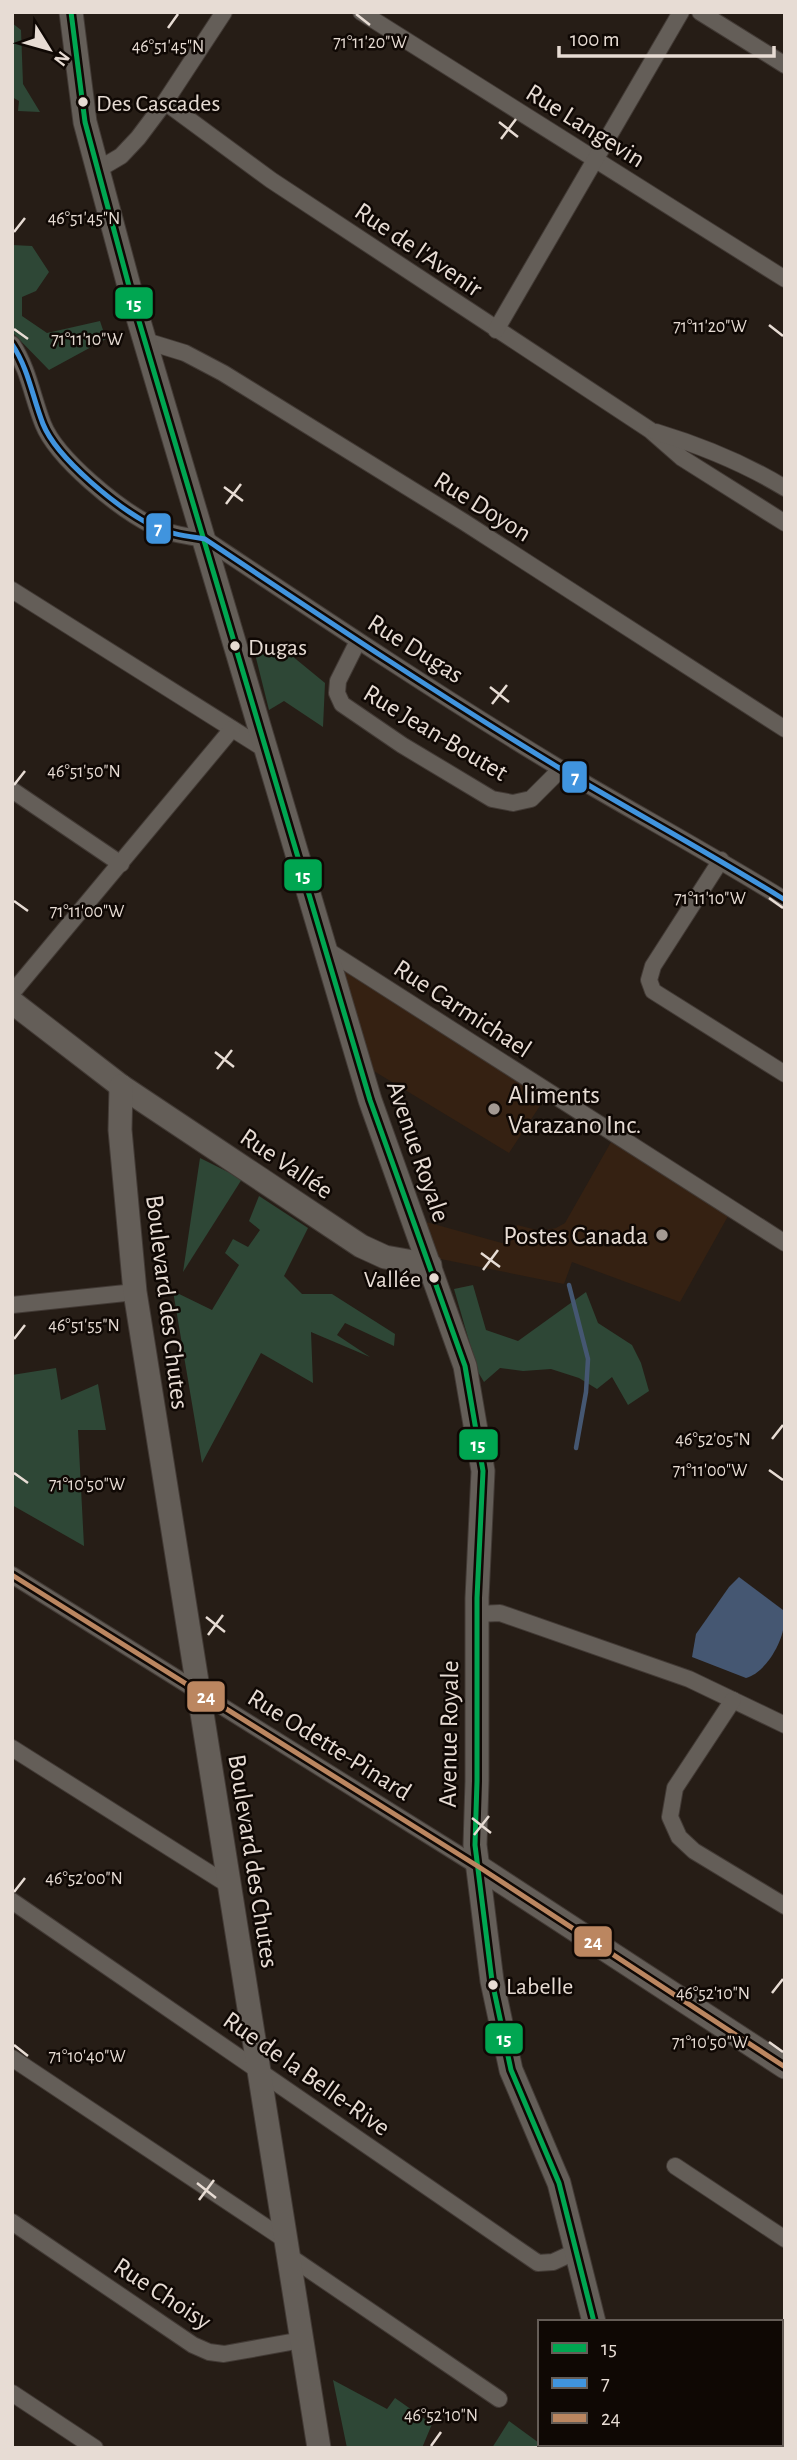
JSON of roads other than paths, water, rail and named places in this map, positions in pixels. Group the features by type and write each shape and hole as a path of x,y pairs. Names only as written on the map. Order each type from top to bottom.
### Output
{"main road":[{"name":"Avenue Royale","path":"71,12 85,122 133,301 370,1100 465,1366 483,1471 477,1614 475,1845 492,1981 511,2070 559,2183 594,2320"},
{"path":"12,1002 121,1086"},
{"name":"Rue Vallée","path":"121,1086 361,1246 385,1257 430,1265"},
{"name":"Boulevard des Chutes","path":"121,1086 120,1130 135,1292 319,2448"},
{"path":"479,1867 785,2067"}],"street":[{"path":"99,169 121,156 165,102 224,12"},
{"name":"Rue Langevin","path":"362,12 785,279"},
{"path":"496,330 681,12"},
{"path":"700,12 785,65"},
{"name":"Rue de l'Avenir","path":"165,102 271,180 650,430 682,458 785,523"},
{"name":"Rue Doyon","path":"146,341 185,353 235,380 464,522 785,729"},
{"path":"12,344 24,361 44,426 60,452 102,491 152,525 177,535 205,539"},
{"name":"Rue de l'Avenir","path":"650,430 694,443 750,466 785,488"},
{"name":"Rue Dugas","path":"205,539 358,641 561,769 721,860 785,900"},
{"path":"12,590 266,750"},
{"name":"Rue Jean-Boutet","path":"358,641 338,681 337,693 342,704 402,745 492,799 513,803 531,799 561,769"},
{"path":"12,993 232,729"},
{"path":"12,790 121,864"},
{"path":"721,860 653,966 649,980 653,991 785,1074"},
{"name":"Rue Carmichael","path":"327,950 785,1243"},
{"path":"12,1304 135,1292"},
{"name":"Rue Odette-Pinard","path":"12,1575 479,1867"},
{"path":"477,1614 500,1613 689,1679 785,1726"},
{"path":"733,1700 675,1788 670,1817 679,1838 694,1851 785,1906"},
{"path":"12,1748 230,1886"},
{"name":"Rue de la Belle-Rive","path":"12,1901 538,2263 553,2262 578,2251"},
{"path":"12,2059 288,2249 499,2399"},
{"path":"675,2166 785,2239"},
{"name":"Rue Choisy","path":"12,2222 193,2345 209,2352 224,2354 302,2340"},
{"path":"12,2393 95,2448"}],"water":[{"path":"739,1577 783,1610 784,1619 780,1640 769,1660 746,1678 692,1657 696,1634"}],"waterway":[{"path":"569,1285 588,1359 586,1392 576,1448"}],"place":[{"name":"Des Cascades","path":"83,102"},
{"name":"Dugas","path":"235,646"},
{"name":"Aliments Varazano Inc.","path":"494,1109"},
{"name":"Postes Canada","path":"662,1235"},
{"name":"Vallée","path":"434,1278"},
{"name":"Labelle","path":"493,1985"}]}
